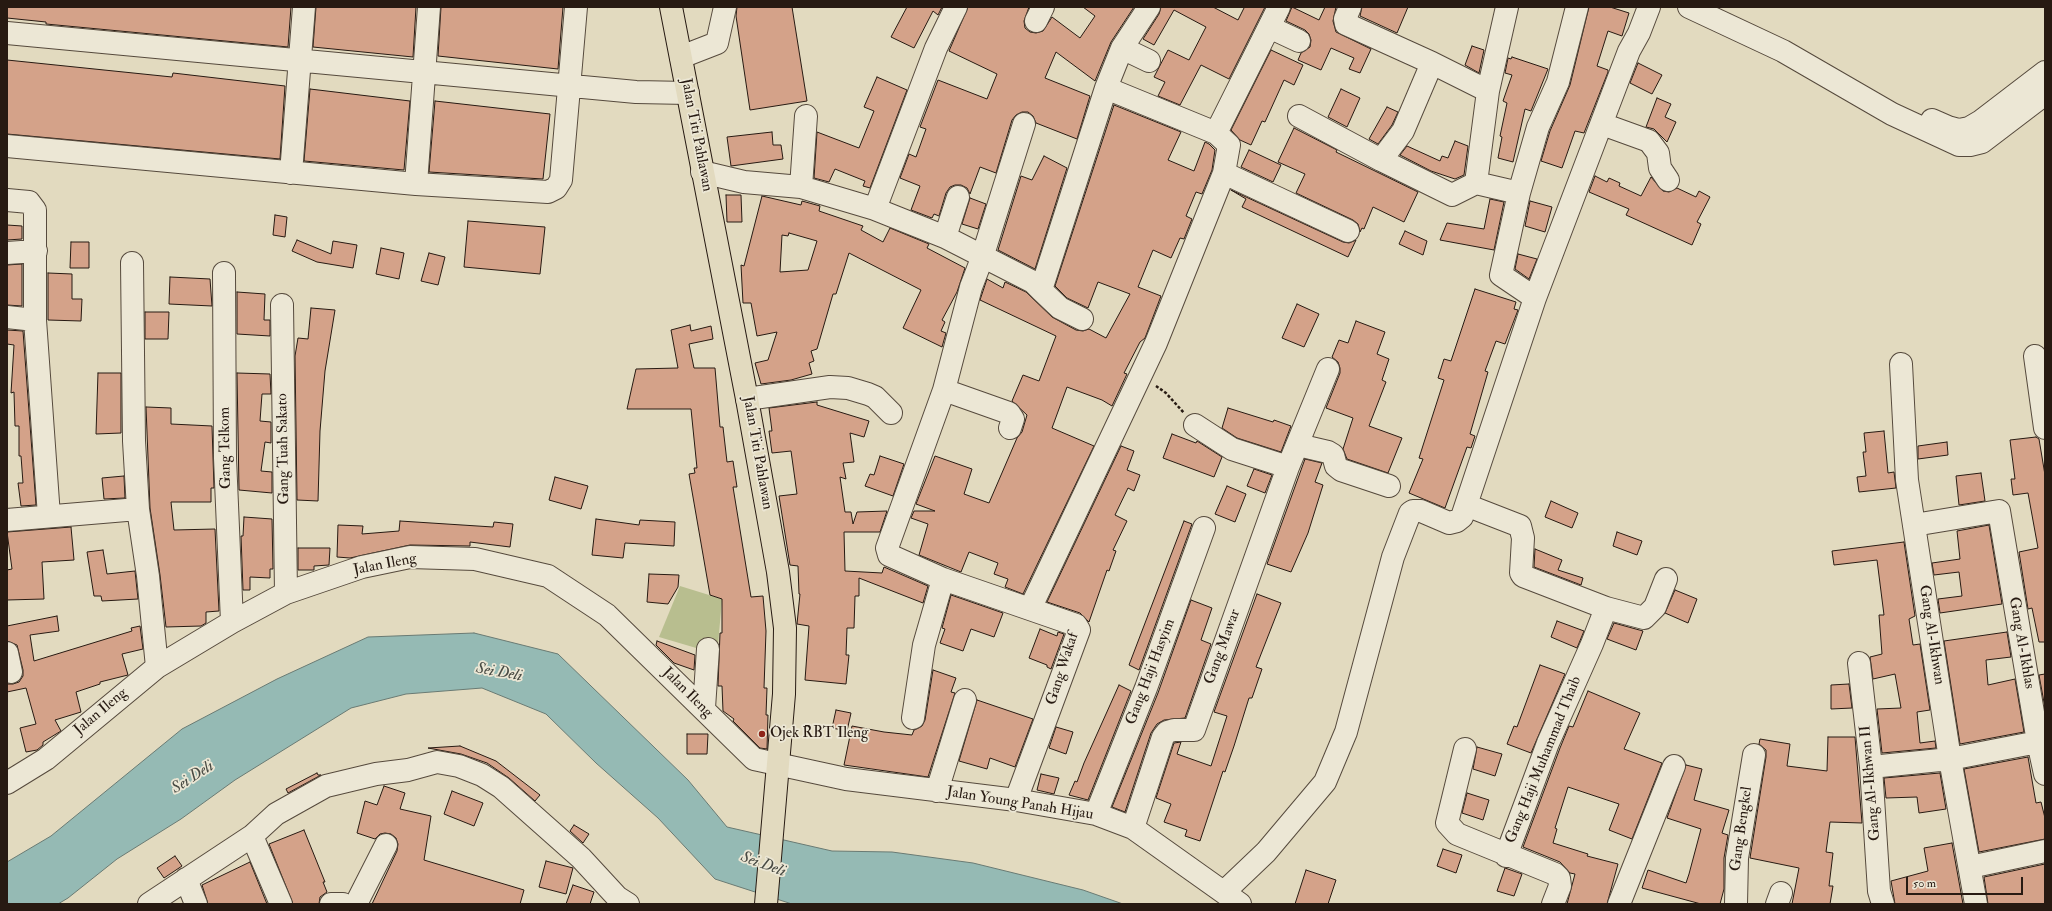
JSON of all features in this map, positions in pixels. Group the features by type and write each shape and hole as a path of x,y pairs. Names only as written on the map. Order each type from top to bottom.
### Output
{"main road":[{"name":"Jalan Titi Pahlawan","path":"671,7 747,399 778,572 785,628 784,694 766,904"}],"street":[{"path":"291,172 304,7"},
{"path":"416,184 429,7"},
{"path":"7,146 416,184 548,192 556,188 561,180 568,85 576,7"},
{"path":"681,57 717,42 724,7"},
{"path":"875,210 936,48 956,7"},
{"path":"1041,290 1106,88 1122,48 1149,7"},
{"path":"1216,133 1280,7"},
{"path":"1350,7 1345,19 1346,24 1432,63 1488,91"},
{"path":"1476,183 1488,91 1507,7"},
{"path":"1535,298 1500,275 1519,193 1538,127 1558,82 1577,7"},
{"path":"1232,898 1266,852 1325,782 1346,732 1394,557 1410,513 1413,511 1421,511 1449,523 1457,521 1462,517 1535,298 1602,124 1628,51 1639,33 1649,7"},
{"path":"1690,7 1726,15 1815,62 1927,118 1959,130 1969,128 1981,121 2045,72"},
{"path":"1269,27 1299,41"},
{"path":"7,33 636,92 688,93"},
{"path":"1122,48 1149,61"},
{"path":"1815,62 1892,114 1959,145 1970,145 1982,142 2045,94"},
{"path":"1381,160 1404,131 1432,63"},
{"path":"1030,609 1156,343 1224,173 1228,146 1216,133 1106,88"},
{"path":"801,187 806,116"},
{"path":"1299,116 1381,160 1452,195 1476,183 1519,193"},
{"path":"1010,428 1013,419 1009,413 944,390 971,287 982,258 1024,124"},
{"path":"1602,124 1648,141 1655,147 1660,168 1668,180"},
{"path":"1224,173 1348,231"},
{"path":"703,177 801,187 875,210 945,237 982,258 1033,282 1060,308 1082,319"},
{"path":"945,237 958,197"},
{"path":"7,200 29,202 35,210 35,320 49,516"},
{"path":"7,253 36,250"},
{"path":"132,263 134,441 138,509 148,576 158,667"},
{"name":"Gang Telkom","path":"224,273 225,458 232,622"},
{"name":"Gang Tuah Sakato","path":"282,305 286,594"},
{"path":"7,317 35,320"},
{"path":"2035,356 2045,428"},
{"name":"Gang Al-Ikhwan","path":"1901,364 1907,480 1950,759 1976,904"},
{"name":"Gang Mawar","path":"1133,828 1163,737 1167,732 1174,730 1194,730 1288,467 1328,369"},
{"path":"747,399 830,387 848,388 875,397 891,413"},
{"name":"Gang Wakaf","path":"944,390 887,548 889,555 943,579 1076,625 1079,630 1016,800"},
{"path":"1195,425 1232,449 1288,467"},
{"path":"1298,445 1328,452 1332,455 1336,466 1341,470 1388,486"},
{"path":"1466,505 1520,526 1523,538 1523,576 1606,608 1644,618 1655,607 1666,579"},
{"path":"7,520 138,509"},
{"name":"Gang Al-Ikhlas","path":"1914,526 1999,511 2038,742 2045,774"},
{"name":"Gang Haji Hasyim","path":"1096,814 1146,688 1204,528"},
{"name":"Jalan Ileng","path":"7,783 46,759 123,693 158,667 232,622 286,594 362,567 410,557 474,559 548,576 607,614 754,759 777,765"},
{"path":"913,718 924,645 943,579"},
{"name":"Gang Haji Muhammad Thaib","path":"1553,904 1560,886 1559,878 1555,874 1506,856 1548,743 1592,644 1606,608"},
{"path":"704,708 708,649"},
{"name":"Gang Al-Ikhwan II","path":"1859,663 1871,767 1879,891 1883,904"},
{"path":"937,791 965,700"},
{"path":"1871,767 1950,759 2038,742"},
{"path":"1466,749 1447,823 1457,834 1506,856"},
{"name":"Gang Bengkel","path":"1736,904 1736,858 1754,755"},
{"path":"149,904 252,836 276,814 326,786 376,774 408,770 436,762 459,766 482,775 501,788 581,858 617,897 628,904"},
{"name":"Jalan Young Panah Hijau","path":"777,765 846,779 1016,800 1096,814 1133,828 1232,898"},
{"path":"1619,904 1674,766"},
{"path":"252,836 281,904"},
{"path":"356,904 386,844"},
{"path":"1970,867 2045,851"},
{"path":"186,879 196,904"},
{"path":"331,904 343,904"}],"path":[{"path":"1142,375 1166,393 1195,425"}],"green space":[{"path":"680,586 722,599 718,645 703,650 659,637"}],"water":[{"name":"Sei Deli","path":"474,633 558,654 688,780 727,827 832,851 892,852 973,863 1083,890 1123,904 792,904 715,879 658,818 596,763 546,714 482,688 406,694 351,708 235,780 181,819 117,859 68,898 58,904 7,904 7,862 51,836 182,729 277,679 368,637"}],"building":[{"path":"7,7 291,7 288,47 46,24 46,22 7,18"},
{"path":"316,7 416,7 413,57 313,47"},
{"path":"441,7 563,7 558,69 438,56"},
{"path":"737,7 792,7 807,101 750,110 736,16"},
{"path":"907,7 942,7 938,15 933,11 914,48 891,37"},
{"path":"968,7 1029,7 1024,21 1025,28 1030,32 1036,33 1043,31 1052,17 1080,38 1095,16 1083,7 1134,7 1111,42 1095,81 1056,52 1045,78 1090,96 1077,139 1036,123 1033,116 1028,112 1022,112 1016,115 1012,120 996,173 980,167 970,194 967,188 961,185 950,187 946,193 939,216 934,214 932,218 911,210 920,186 900,178 909,154 916,157 926,129 920,127 938,80 987,99 997,74 949,51"},
{"path":"1161,7 1213,7 1238,20 1244,8 1243,7 1265,7 1229,79 1201,65 1180,105 1158,96 1165,82 1154,77 1168,50 1189,60 1206,27 1174,10 1154,45 1143,39 1159,14"},
{"path":"1292,7 1319,20 1325,7 1336,7 1333,21 1336,32 1371,49 1360,73 1349,69 1354,58 1331,48 1321,70 1298,60 1301,53 1310,47 1311,40 1309,34 1305,30 1286,21"},
{"path":"1362,7 1408,7 1397,33 1360,16"},
{"path":"1589,7 1610,7 1629,13 1622,36 1608,31 1597,66 1608,70 1608,72 1584,133 1575,131 1562,168 1541,161 1550,131 1570,85"},
{"path":"1472,46 1484,50 1479,73 1465,65"},
{"path":"1271,50 1303,65 1294,85 1284,80 1265,122 1262,121 1251,145 1240,140 1231,130"},
{"path":"1512,57 1548,69 1531,111 1525,109 1513,162 1498,158 1502,137 1500,136 1507,103 1503,101 1512,75 1505,73 1508,58 1511,59"},
{"path":"7,60 172,77 173,73 285,86 280,159 7,134"},
{"path":"1638,63 1662,75 1652,94 1630,83"},
{"path":"877,77 907,90 870,188 863,186 865,181 835,169 829,182 814,178 817,132 859,148 874,111 864,107"},
{"path":"310,89 410,101 404,170 304,161"},
{"path":"1341,89 1360,98 1347,127 1328,117"},
{"path":"1657,98 1671,104 1665,117 1676,122 1667,142 1654,129 1646,127"},
{"path":"435,101 550,114 543,179 429,172"},
{"path":"1114,105 1181,132 1168,160 1194,171 1205,142 1209,144 1215,150 1212,170 1202,194 1196,192 1186,216 1192,219 1184,239 1180,238 1171,258 1153,250 1138,287 1161,296 1145,338 1140,342 1124,373 1127,374 1112,406 1102,400 1067,387 1052,428 1094,446 1023,594 1005,587 1008,579 994,574 998,563 969,552 961,572 919,555 928,524 911,518 914,511 935,511 916,504 935,456 972,469 964,494 989,503 1017,438 1022,432 1027,415 1012,401 1023,375 1039,381 1056,336 980,300 987,279 1003,288 1005,282 1026,292 1052,317 1076,330 1083,331 1089,329 1106,338 1130,294 1098,282 1088,308 1067,298 1055,286"},
{"path":"1387,107 1398,112 1392,125 1378,144 1369,139"},
{"path":"1294,128 1337,150 1336,152 1418,192 1404,222 1373,207 1364,229 1362,228 1360,232 1358,224 1353,220 1296,193 1305,174 1278,162"},
{"path":"772,132 773,145 781,145 783,159 731,166 727,137"},
{"path":"1455,141 1468,146 1464,175 1455,179 1431,171 1400,155 1407,146 1440,161 1442,156 1448,158"},
{"path":"1249,150 1281,165 1273,182 1241,167"},
{"path":"1044,156 1067,168 1035,269 998,250 1021,176 1032,180"},
{"path":"1595,176 1607,182 1609,178 1620,183 1619,186 1641,196 1651,177 1663,191 1669,192 1677,188 1696,197 1699,191 1710,197 1697,222 1701,224 1692,245 1626,215 1629,209 1589,192"},
{"path":"1231,190 1343,242 1349,243 1356,240 1348,257 1242,207 1246,199"},
{"path":"726,195 741,195 742,222 727,222"},
{"path":"762,196 801,205 802,201 820,206 819,211 863,226 861,230 883,242 890,228 929,244 927,248 965,268 957,292 942,320 945,322 941,331 946,333 942,347 903,328 921,290 849,253 836,294 833,294 817,349 811,351 814,361 809,363 812,374 791,380 761,384 755,363 768,360 777,332 757,336 751,303 743,303 741,265 744,266","holes":["789,233 817,241 808,270 780,272 782,235 788,236"]},
{"path":"970,198 986,204 978,229 962,224"},
{"path":"1490,199 1504,202 1494,250 1440,240 1447,223 1484,229"},
{"path":"1530,201 1552,207 1545,232 1525,226"},
{"path":"275,215 287,217 285,237 273,235"},
{"path":"468,221 545,227 540,274 464,267"},
{"path":"7,225 22,226 22,239 7,240"},
{"path":"1405,231 1427,241 1423,255 1399,244"},
{"path":"297,240 331,254 333,241 357,245 353,268 317,262 292,251"},
{"path":"71,242 89,242 89,268 70,268"},
{"path":"381,248 404,253 399,279 376,274"},
{"path":"429,253 445,257 438,285 421,281"},
{"path":"1518,254 1537,259 1529,279 1515,269"},
{"path":"22,264 22,306 7,305 7,265"},
{"path":"48,273 72,274 72,299 82,299 81,321 48,320"},
{"path":"170,277 210,279 212,306 169,304"},
{"path":"1475,289 1516,302 1514,309 1518,310 1505,344 1496,341 1485,371 1488,372 1470,434 1475,436 1471,448 1467,447 1445,508 1409,493 1423,459 1419,458 1444,380 1438,378 1444,359 1451,361"},
{"path":"237,292 265,294 264,320 270,320 270,336 237,334"},
{"path":"1297,304 1319,314 1304,347 1282,338"},
{"path":"311,308 335,310 325,371 320,431 318,501 297,500 295,356 298,338 308,339"},
{"path":"145,312 169,312 168,339 145,339"},
{"path":"1356,321 1385,332 1377,354 1389,359 1382,380 1386,382 1369,426 1402,438 1388,473 1347,459 1343,449 1353,418 1326,408 1340,373 1338,362 1332,357 1339,340 1348,343"},
{"path":"690,325 691,331 711,326 713,339 689,344 694,368 715,368 720,427 723,427 727,462 733,461 737,487 733,487 751,597 763,596 766,631 764,688 767,688 767,749 760,748 733,721 734,719 723,711 722,686 718,686 720,633 722,633 722,599 710,595 689,474 695,473 694,468 697,468 691,409 627,409 636,369 678,368 671,330"},
{"path":"7,330 23,331 36,505 21,506 18,483 23,483 21,456 19,456 19,426 15,426 14,392 11,393 14,345 7,344"},
{"path":"98,373 121,373 121,433 96,434"},
{"path":"237,373 270,374 271,394 262,394 260,421 271,422 271,443 265,442 261,471 272,472 272,493 239,490"},
{"path":"817,402 817,405 869,421 864,437 850,433 854,462 843,463 846,479 840,477 845,512 851,512 853,524 857,512 887,511 880,532 844,532 845,571 882,573 884,567 928,586 923,603 859,578 859,596 855,596 854,628 847,628 846,655 849,655 846,684 805,680 809,626 797,624 800,594 798,566 790,565 779,496 797,494 791,451 772,453 769,431 772,431 769,408"},
{"path":"146,407 171,408 171,424 212,426 214,488 211,488 211,502 171,502 174,530 215,529 219,611 206,612 206,623 201,626 166,627 150,508"},
{"path":"1228,408 1291,426 1281,452 1237,438 1222,428"},
{"path":"1884,431 1888,473 1894,472 1896,488 1859,492 1857,477 1866,476 1863,452 1866,452 1864,433"},
{"path":"1172,434 1196,443 1197,441 1222,457 1214,477 1163,458"},
{"path":"2036,437 2039,439 2045,475 2045,642 2039,642 2032,608 2028,609 2019,552 2038,548 2028,493 2013,495 2011,479 2015,479 2010,440"},
{"path":"1947,442 1948,455 1918,459 1918,446"},
{"path":"1121,446 1134,451 1127,470 1140,475 1134,491 1128,488 1115,515 1127,521 1113,550 1116,551 1109,571 1107,570 1089,622 1080,613 1047,602"},
{"path":"880,456 904,464 893,496 865,486 870,474 874,475"},
{"path":"1305,459 1322,463 1315,482 1323,485 1308,533 1291,572 1267,564"},
{"path":"1254,469 1272,475 1265,493 1247,486"},
{"path":"1981,473 1985,501 1959,505 1956,476"},
{"path":"124,476 125,498 104,499 102,478"},
{"path":"555,477 588,486 581,509 549,500"},
{"path":"1227,486 1246,494 1235,522 1215,514"},
{"path":"1551,501 1578,513 1572,528 1545,517"},
{"path":"244,517 272,519 273,569 270,569 270,578 250,577 250,590 243,590 241,536 243,536"},
{"path":"596,519 639,525 640,520 675,522 674,546 625,543 623,558 592,555"},
{"path":"400,521 493,527 494,522 513,524 510,547 470,542 470,546 410,545 350,558 337,557 338,525 363,526 362,534 399,531"},
{"path":"1184,521 1192,524 1139,670 1129,665"},
{"path":"1989,525 2002,604 1940,613 1938,599 1962,596 1959,572 1934,575 1932,563 1960,559 1957,531"},
{"path":"71,527 74,560 42,562 44,599 7,600 7,570 12,569 7,532"},
{"path":"1617,532 1642,541 1637,555 1613,546"},
{"path":"1904,542 1915,616 1909,619 1913,645 1920,644 1930,710 1917,712 1920,743 1935,741 1936,748 1882,753 1877,709 1901,708 1895,674 1873,679 1870,657 1882,654 1879,615 1884,615 1877,560 1834,565 1832,551"},
{"path":"298,548 330,548 329,565 314,566 314,570 298,570"},
{"path":"1535,549 1562,560 1558,570 1583,578 1581,585 1534,567"},
{"path":"103,550 107,574 135,571 138,599 102,601 101,596 94,596 87,552"},
{"path":"649,574 679,575 678,587 668,604 647,602"},
{"path":"1675,590 1697,599 1688,623 1665,613"},
{"path":"1257,594 1281,603 1256,667 1262,669 1252,698 1249,698 1234,746 1225,772 1223,771 1200,841 1185,836 1187,830 1164,822 1171,804 1156,798 1174,743 1181,742 1177,754 1211,766 1227,716 1214,712"},
{"path":"951,595 1003,613 994,637 971,629 963,651 940,643 945,629 942,628"},
{"path":"1191,600 1212,608 1201,640 1211,644 1185,718 1164,720 1157,724 1151,733 1125,812 1112,807 1158,693"},
{"path":"57,616 59,631 30,635 34,661 132,631 131,628 140,626 143,649 122,654 128,675 100,682 100,684 76,692 81,712 55,720 61,731 43,742 43,745 37,750 26,752 20,728 36,724 26,688 7,692 7,684 19,682 23,676 23,670 17,645 7,641 7,626"},
{"path":"1557,621 1584,631 1577,648 1551,637"},
{"path":"1614,623 1643,631 1636,650 1607,639"},
{"path":"1040,629 1057,636 1058,632 1064,634 1051,669 1047,667 1047,665 1029,658"},
{"path":"2007,632 2011,657 1986,660 1988,685 2015,679 2024,732 1960,744 1944,641"},
{"path":"657,641 695,655 694,670 674,663 656,645"},
{"path":"1540,665 1565,674 1531,753 1507,744 1514,726 1517,727"},
{"path":"933,670 956,678 951,692 955,693 928,777 844,765 852,726 912,735 914,730 922,726 925,720"},
{"path":"2045,674 2045,708 2039,675"},
{"path":"1849,684 1852,708 1831,709 1831,685"},
{"path":"1119,685 1131,691 1088,800 1069,795 1075,781 1077,782"},
{"path":"1588,691 1640,713 1624,749 1662,763 1632,839 1609,830 1619,804 1568,787 1555,828 1557,829 1553,843 1588,854 1587,856 1618,864 1607,904 1567,904 1575,874 1570,873 1560,862 1523,847 1569,726 1573,727"},
{"path":"977,700 1033,719 1015,767 990,758 987,769 959,761"},
{"path":"836,710 851,713 847,731 832,728"},
{"path":"1056,727 1073,732 1066,754 1049,748"},
{"path":"687,734 708,734 707,754 687,754"},
{"path":"1828,737 1855,737 1862,823 1830,822 1826,852 1833,853 1829,886 1833,886 1830,904 1792,904 1799,868 1750,858 1766,757 1766,750 1759,744 1760,739 1790,744 1787,766 1827,771"},
{"path":"460,746 496,761 540,795 535,801 509,778 487,763 461,754 428,748"},
{"path":"1477,747 1502,754 1495,776 1473,769"},
{"path":"2028,757 2036,803 2041,802 2045,818 2045,839 1979,852 1964,769"},
{"path":"1686,765 1702,769 1694,800 1729,810 1722,833 1728,835 1724,858 1724,889 1720,904 1701,904 1642,888 1648,870 1686,883 1701,829 1667,818"},
{"path":"317,773 318,775 321,775 288,793 286,789"},
{"path":"1940,773 1946,809 1919,813 1917,797 1886,798 1884,778"},
{"path":"1041,774 1059,778 1054,794 1037,790"},
{"path":"384,786 405,793 400,809 431,816 424,860 524,890 520,904 372,904 397,851 398,844 396,838 391,834 380,834 375,839 357,833 365,801 377,805"},
{"path":"452,791 483,803 474,826 444,814"},
{"path":"1467,793 1489,800 1483,820 1462,813"},
{"path":"574,825 589,834 583,843 570,831"},
{"path":"304,830 325,882 323,882 327,892 320,897 319,904 293,904 269,844"},
{"path":"1952,843 1963,904 1895,904 1891,881 1928,871 1924,848"},
{"path":"1443,849 1462,855 1456,873 1437,866"},
{"path":"175,856 182,866 164,878 157,868"},
{"path":"546,861 573,868 566,894 539,887"},
{"path":"250,862 267,904 208,904 202,885"},
{"path":"2045,864 2045,904 1988,904 1984,877"},
{"path":"1505,868 1522,874 1514,896 1497,891"},
{"path":"1306,870 1336,880 1328,904 1295,904"},
{"path":"573,885 594,892 590,904 566,904"}],"place":[{"name":"Ojek RBT Ileng","path":"762,734"}]}
